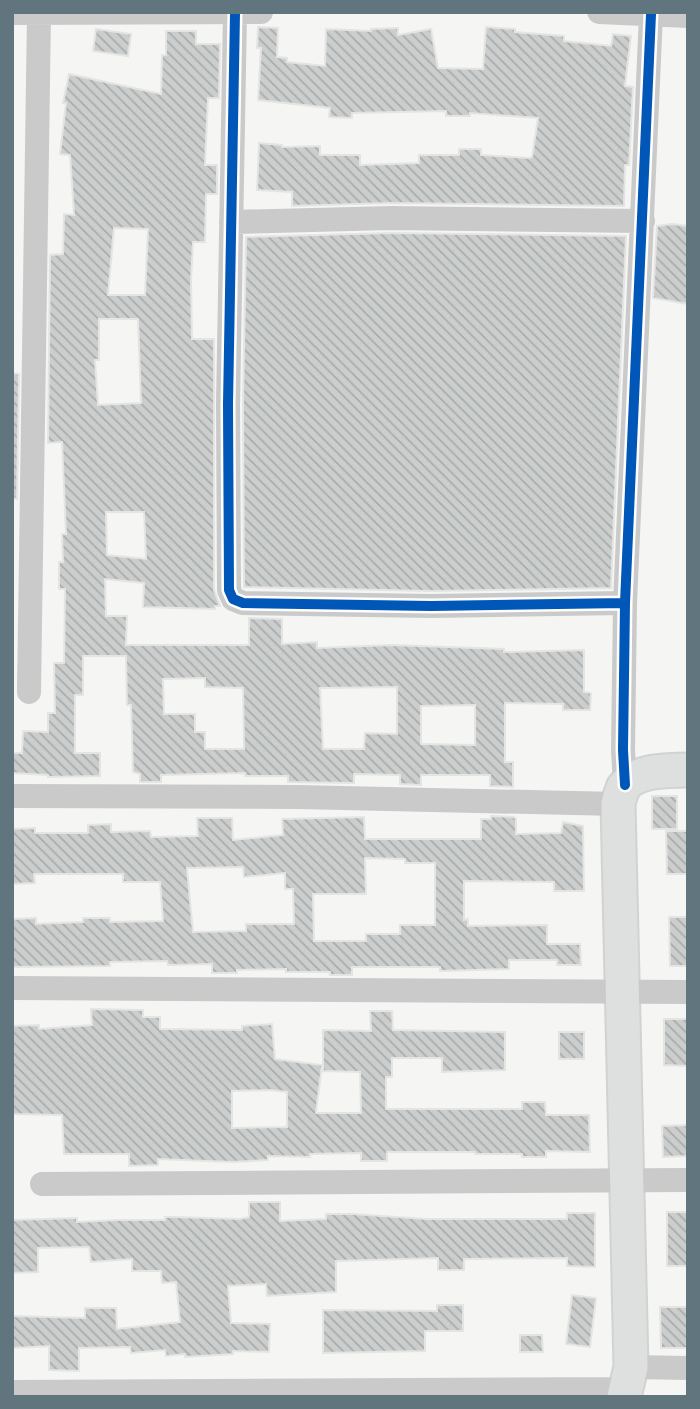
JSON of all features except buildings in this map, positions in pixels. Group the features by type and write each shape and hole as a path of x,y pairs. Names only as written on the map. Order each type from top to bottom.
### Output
{"main road":[{"path":"627,1384 622,795 643,775 688,770"}],"street":[{"path":"12,13 261,12"},
{"path":"599,12 688,16"},
{"path":"29,692 39,13"},
{"path":"235,13 228,404 229,590 233,599 243,603 431,606 625,603"},
{"path":"12,796 622,795 625,603 650,14"},
{"path":"231,222 391,218 643,221"},
{"path":"12,988 688,992"},
{"path":"42,1184 688,1180"},
{"path":"12,1391 69,1394 326,1394 627,1384 688,1368"}],"cycle path":[{"path":"235,13 228,404 229,590 233,599 243,603 431,606 625,603"},
{"path":"625,785 625,603 651,14"}]}
